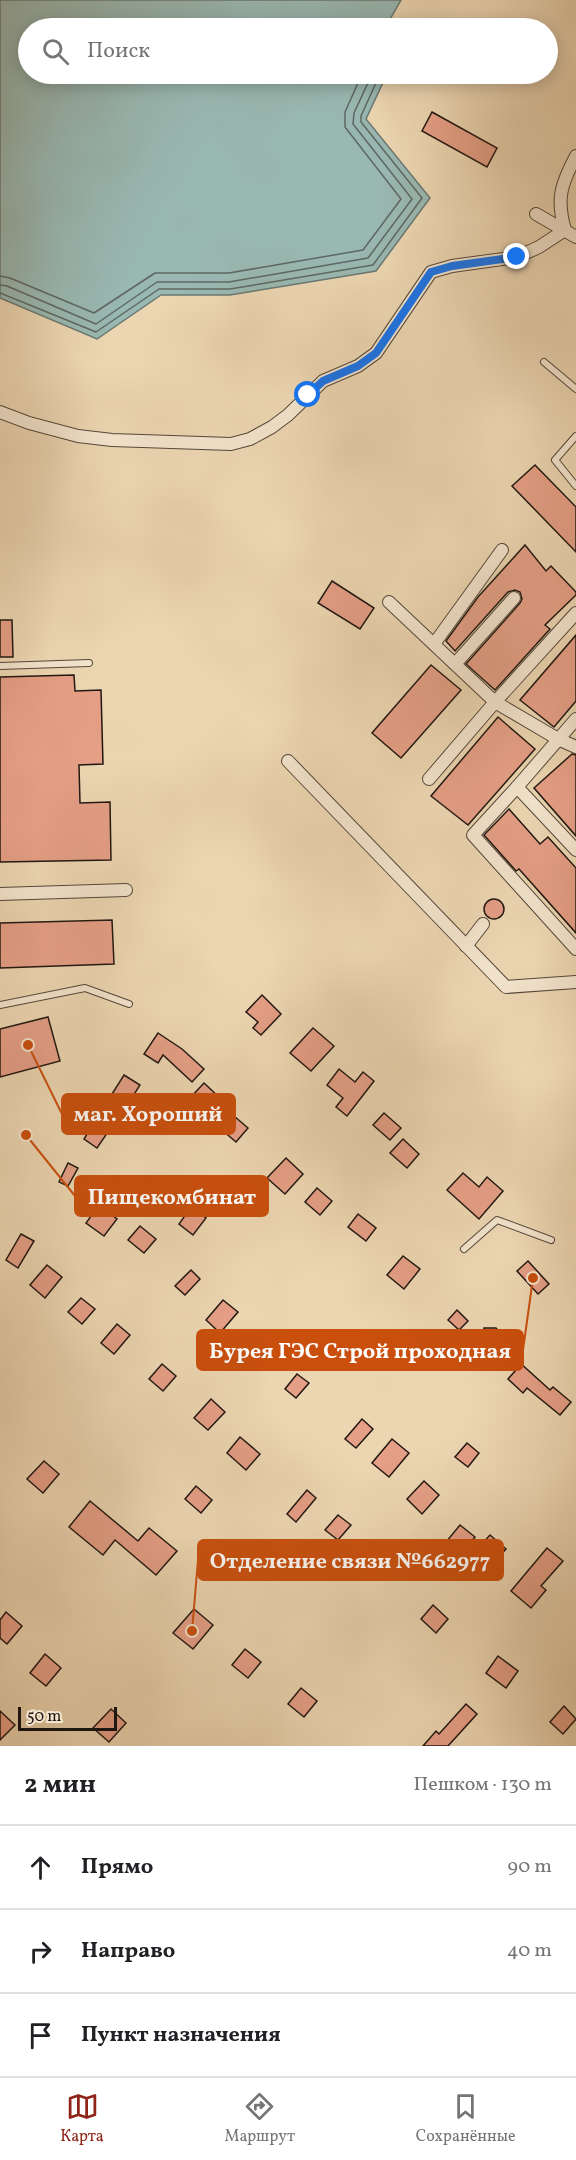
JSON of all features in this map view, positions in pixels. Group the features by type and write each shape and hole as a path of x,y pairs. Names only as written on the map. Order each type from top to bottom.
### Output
{"street":[{"path":"565,230 559,211 562,184 576,156"},
{"path":"536,214 576,237"},
{"path":"0,412 29,423 78,435 112,440 231,444 250,439 272,427 323,381 358,366 376,353 431,272 452,266 517,257 565,230"},
{"path":"434,644 502,550"},
{"path":"455,664 514,598"},
{"path":"389,602 495,702 576,747"},
{"path":"429,779 576,613"},
{"path":"576,719 473,835 576,949"},
{"path":"288,761 506,987 576,982"},
{"path":"517,787 576,850"},
{"path":"0,894 126,890"},
{"path":"466,946 483,924"}],"lane":[{"path":"544,362 576,389"},
{"path":"576,436 555,460 576,486"},
{"path":"0,666 89,663"},
{"path":"0,1005 85,988 129,1004"},
{"path":"464,1250 497,1220 551,1240"}],"water":[{"path":"0,0 401,0 391,18 18,18 18,84 382,84 366,119 430,198 376,271 230,295 161,295 97,339 0,298"}],"building":[{"path":"432,112 497,148 487,167 422,131"},
{"path":"535,465 576,507 576,552 512,486"},
{"path":"525,545 546,571 551,566 576,592 576,595 545,625 550,629 495,690 466,664 520,603 522,599 520,592 515,590 508,592 455,651 446,641 478,597"},
{"path":"332,581 374,608 360,629 318,603"},
{"path":"0,620 12,620 13,657 0,657"},
{"path":"576,635 576,701 554,727 520,700"},
{"path":"431,665 461,690 401,758 372,733"},
{"path":"74,675 75,691 101,690 103,764 79,765 80,803 110,802 111,860 0,862 0,677"},
{"path":"498,717 535,749 468,825 431,796"},
{"path":"572,754 576,755 576,836 534,788"},
{"path":"509,809 540,844 548,837 576,868 576,933 519,869 516,871 484,835"},
{"path":"494,899 501,902 504,909 501,916 494,919 487,916 484,909 487,902"},
{"path":"112,920 114,964 0,968 0,923"},
{"path":"262,995 281,1014 261,1035 253,1028 258,1022 246,1012"},
{"path":"48,1017 60,1061 0,1077 0,1029"},
{"path":"313,1028 334,1046 311,1071 290,1053"},
{"path":"158,1033 182,1049 204,1069 192,1082 163,1055 158,1063 144,1054"},
{"path":"339,1069 355,1082 363,1072 374,1081 347,1116 336,1107 343,1098 327,1085"},
{"path":"124,1075 140,1085 128,1104 112,1094"},
{"path":"204,1083 221,1099 208,1113 191,1097"},
{"path":"384,1113 401,1128 390,1140 373,1125"},
{"path":"234,1116 248,1128 236,1142 222,1130"},
{"path":"96,1119 110,1129 97,1148 84,1139"},
{"path":"403,1139 419,1154 407,1168 390,1153"},
{"path":"286,1158 303,1174 285,1194 267,1178"},
{"path":"68,1163 78,1168 68,1186 59,1182"},
{"path":"463,1173 479,1187 487,1177 503,1191 479,1219 447,1190"},
{"path":"317,1188 332,1201 320,1215 305,1202"},
{"path":"99,1205 117,1219 104,1236 86,1223"},
{"path":"191,1207 206,1218 193,1235 179,1224"},
{"path":"358,1214 376,1228 366,1241 348,1227"},
{"path":"140,1226 156,1239 144,1253 128,1240"},
{"path":"21,1234 34,1241 18,1268 6,1260"},
{"path":"403,1256 420,1269 404,1289 387,1275"},
{"path":"528,1261 549,1284 538,1294 517,1271"},
{"path":"47,1265 62,1277 45,1298 30,1285"},
{"path":"191,1270 200,1279 185,1295 175,1286"},
{"path":"81,1298 95,1309 82,1324 68,1312"},
{"path":"223,1300 238,1312 220,1333 206,1320"},
{"path":"457,1310 468,1321 459,1330 448,1320"},
{"path":"117,1324 130,1335 114,1354 101,1343"},
{"path":"484,1328 496,1328 513,1348 508,1352 550,1390 553,1387 571,1402 560,1415 527,1388 523,1393 508,1379 516,1370 489,1366 486,1368 469,1354 483,1336"},
{"path":"162,1364 176,1376 163,1391 149,1379"},
{"path":"297,1374 309,1383 296,1398 285,1389"},
{"path":"211,1399 225,1412 208,1430 194,1418"},
{"path":"362,1419 373,1429 356,1448 345,1439"},
{"path":"240,1437 260,1454 246,1470 227,1453"},
{"path":"392,1439 409,1453 389,1477 372,1463"},
{"path":"467,1443 479,1453 468,1467 455,1457"},
{"path":"44,1461 59,1474 43,1493 27,1479"},
{"path":"424,1481 439,1495 422,1514 407,1499"},
{"path":"196,1486 212,1500 201,1513 185,1499"},
{"path":"307,1490 316,1498 296,1522 287,1514"},
{"path":"90,1501 138,1541 149,1528 177,1551 156,1575 115,1540 103,1555 69,1527"},
{"path":"338,1515 351,1525 338,1540 325,1530"},
{"path":"460,1525 475,1537 457,1560 441,1548"},
{"path":"490,1535 506,1549 496,1560 480,1546"},
{"path":"547,1548 563,1561 541,1586 546,1590 531,1608 511,1591"},
{"path":"433,1605 448,1619 436,1633 421,1619"},
{"path":"194,1609 213,1625 193,1649 173,1633"},
{"path":"6,1612 22,1626 7,1644 0,1638 0,1620"},
{"path":"245,1649 261,1662 248,1678 232,1665"},
{"path":"45,1654 61,1668 46,1686 30,1673"},
{"path":"498,1656 518,1671 506,1688 486,1673"},
{"path":"301,1688 317,1701 304,1717 288,1704"},
{"path":"466,1704 477,1714 448,1746 423,1746 436,1731 439,1734"},
{"path":"564,1706 576,1719 563,1734 550,1722"},
{"path":"111,1709 126,1723 109,1742 93,1728"},
{"path":"0,1711 15,1725 0,1740"}],"place":[{"name":"маг. Хороший","path":"28,1045"},
{"name":"Пищекомбинат","path":"26,1135"},
{"name":"Бурея ГЭС Строй проходная","path":"533,1278"},
{"name":"Отделение связи №662977","path":"192,1631"}],"route":[{"path":"308,395 323,381 358,366 376,353 431,272 452,266 517,257"}]}
